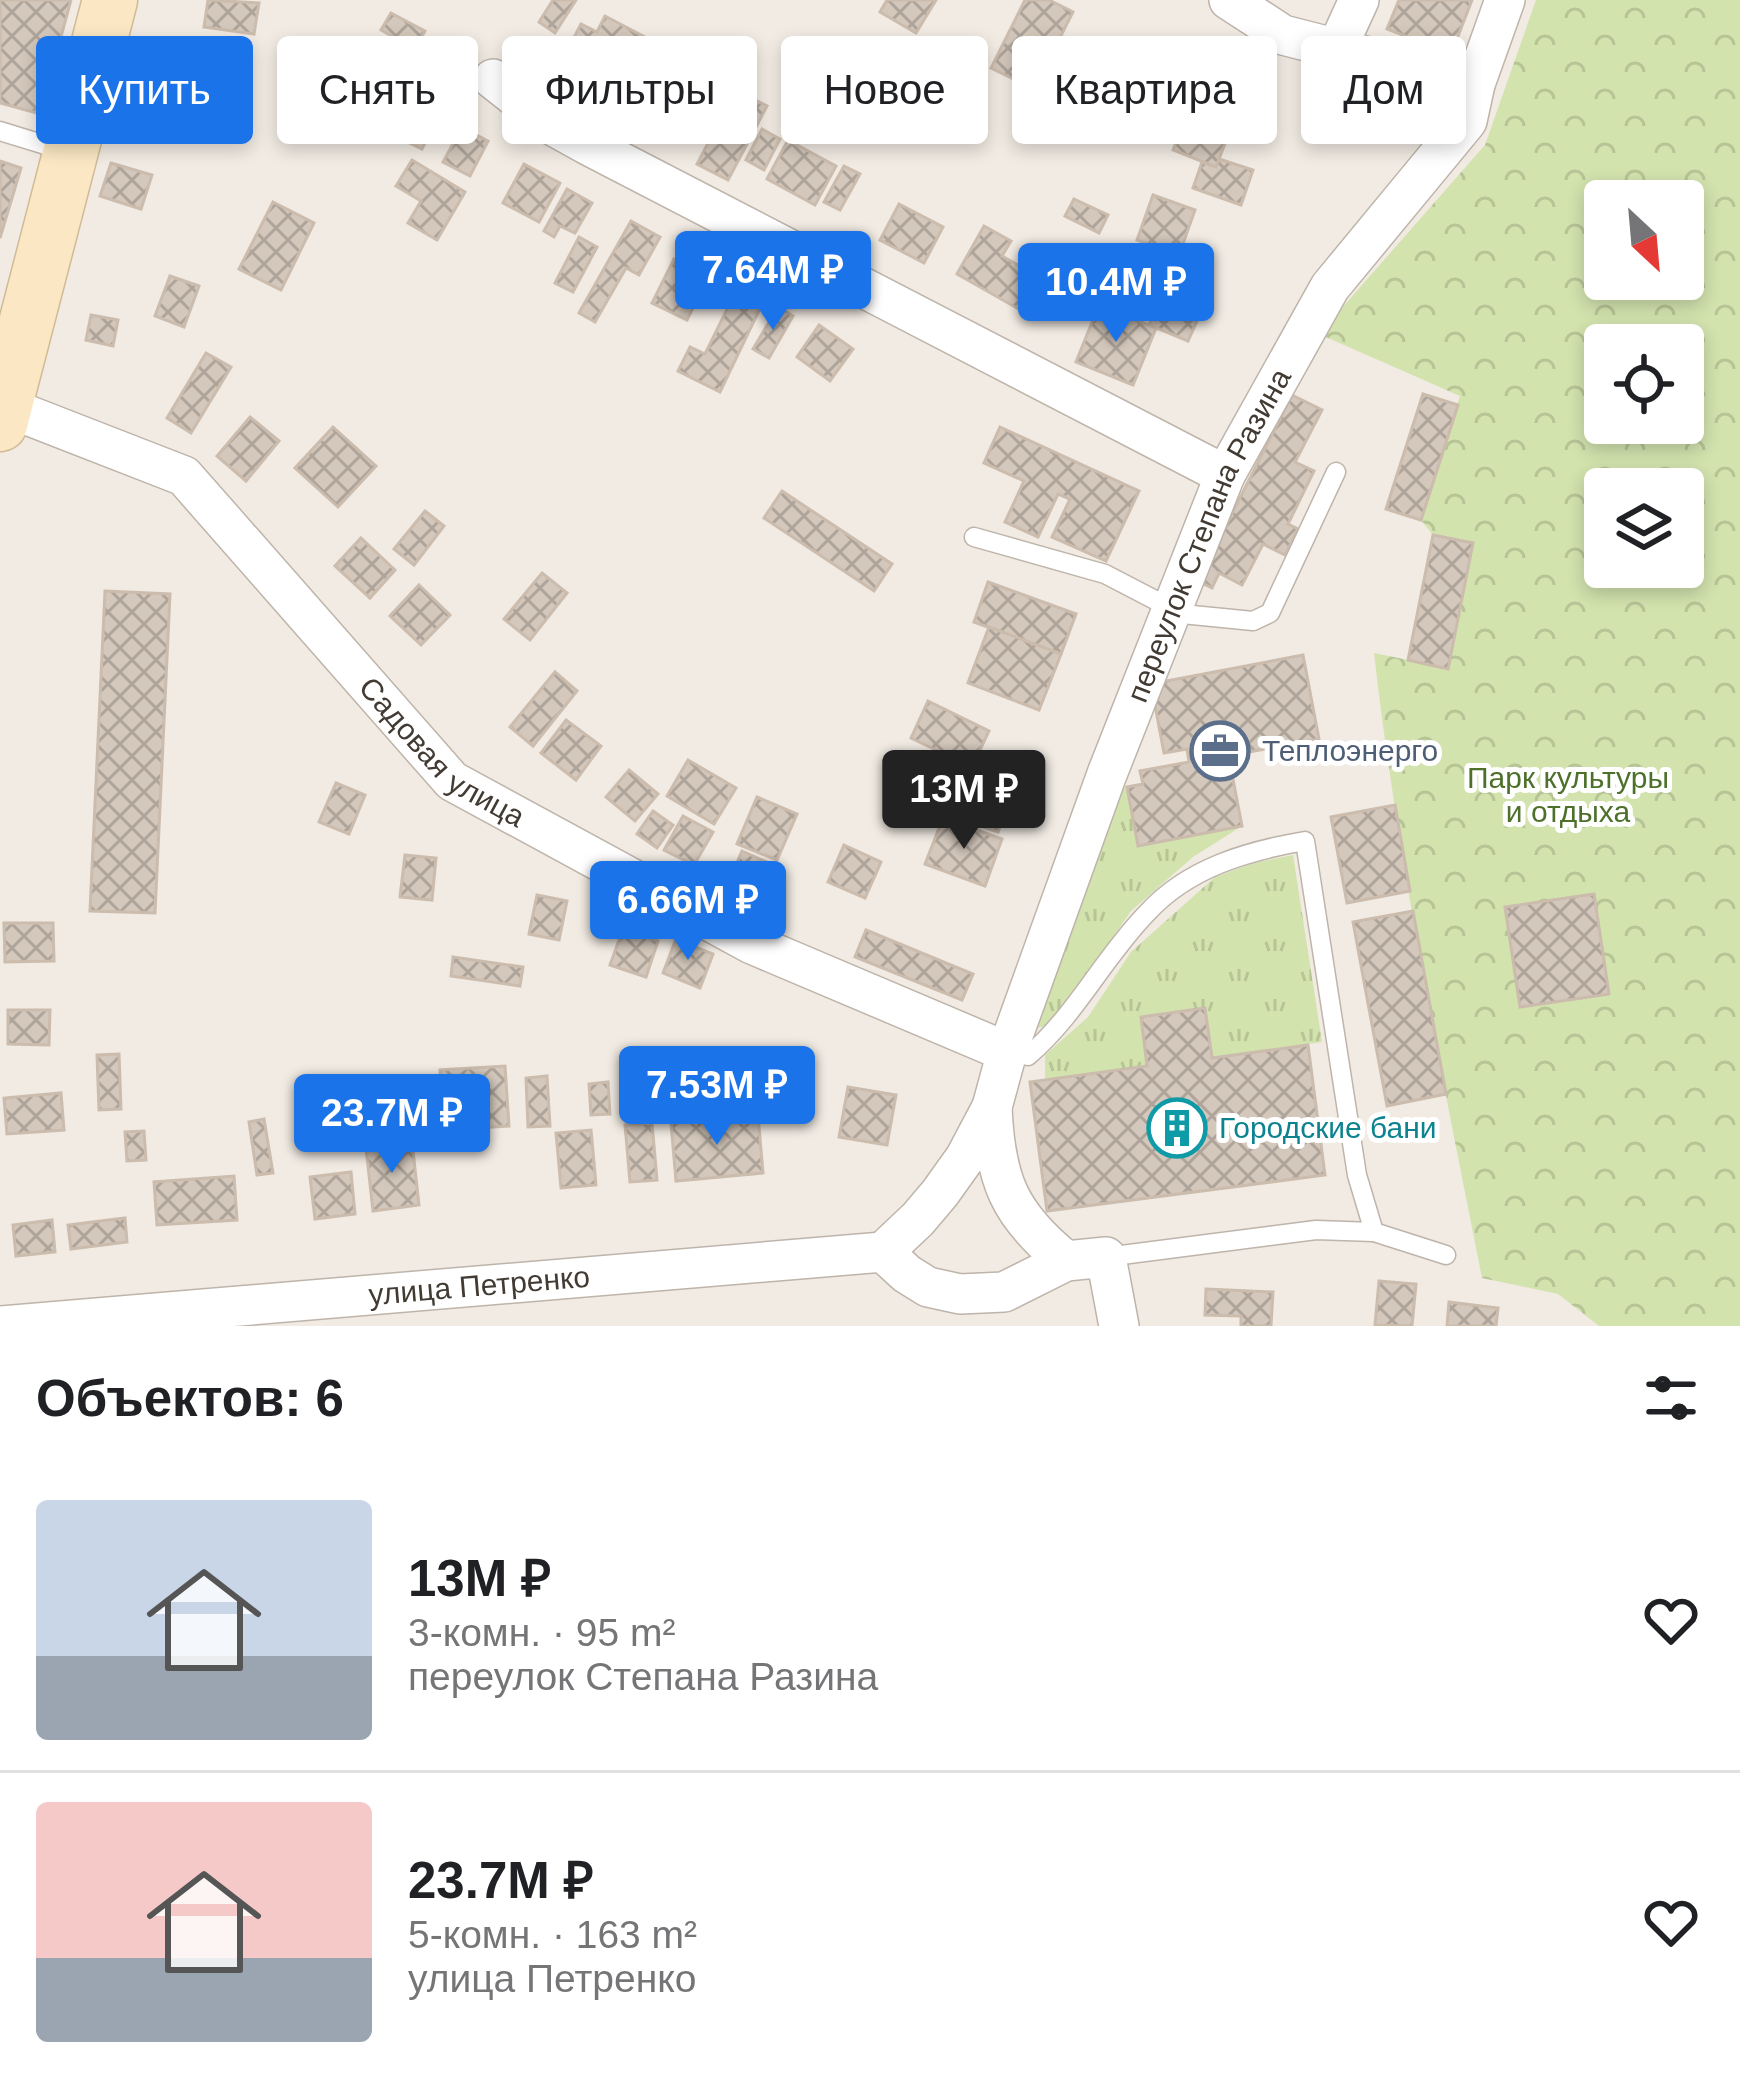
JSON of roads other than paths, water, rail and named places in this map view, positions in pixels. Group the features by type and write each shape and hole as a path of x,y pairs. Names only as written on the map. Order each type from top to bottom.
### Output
{"street":[{"path":"2,415 110,0"},
{"path":"1229,0 1283,34 1301,39"},
{"path":"1343,36 1360,0"},
{"name":"переулок Степана Разина","path":"883,1252 940,1192 992,1107 1007,1052 1107,775 1225,475 1330,287 1467,122 1475,84 1505,0"},
{"path":"493,79 550,124 586,144 1225,475"},
{"path":"1466,82 1475,84"},
{"name":"Садовая улица","path":"2,415 184,476 452,781 752,944 1007,1052"},
{"path":"992,1107 994,1152 1006,1192 1038,1239 1066,1261"},
{"path":"883,1252 928,1287 960,1294 1004,1292 1066,1261 1106,1257 1119,1326"},
{"name":"улица Петренко","path":"1,1326 883,1252"}],"lane":[{"path":"0,131 70,153"},
{"path":"974,537 1105,574 1182,614 1253,621 1270,613 1336,472"},
{"path":"1007,1052 1028,1056 1054,1033 1149,910 1191,878 1254,850 1305,841 1357,1175 1374,1232"},
{"path":"1106,1257 1316,1231 1374,1232 1446,1256"}],"place":[{"name":"Теплоэнерго","path":"1220,751"},
{"name":"Городские бани","path":"1177,1128"}],"park label":[{"name":"Парк культуры и отдыха","path":"1568,795"}]}
